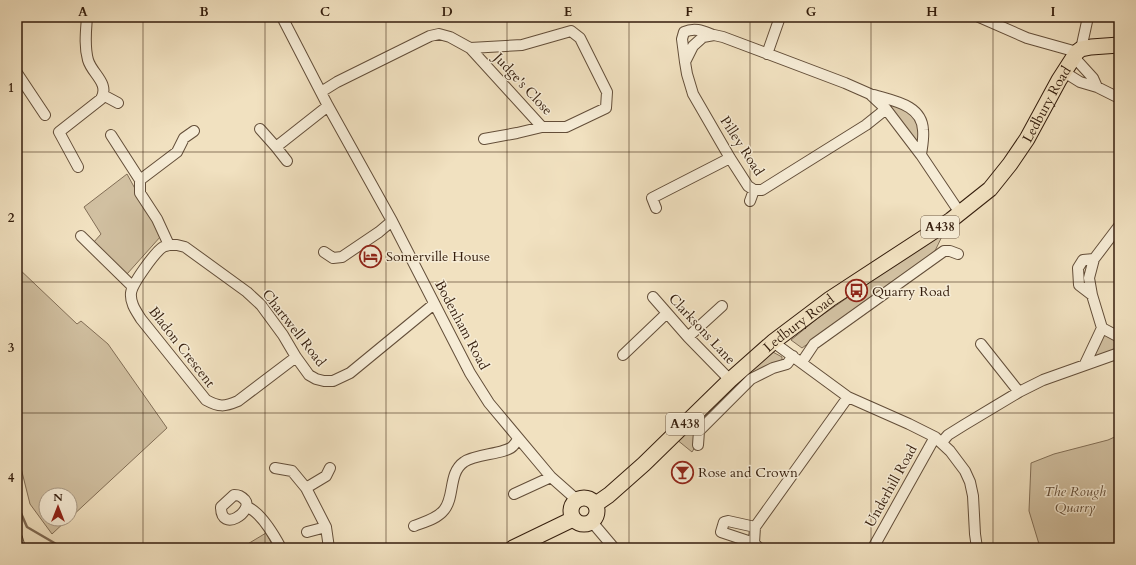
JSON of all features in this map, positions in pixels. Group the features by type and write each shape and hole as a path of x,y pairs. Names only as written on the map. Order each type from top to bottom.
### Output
{"highway":[{"path":"1077,53 1091,47 1119,45"},
{"name":"Ledbury Road","path":"596,504 609,495 644,464 730,380 774,342 830,299 960,213 990,189 1010,164 1027,139 1059,80 1077,53"},
{"path":"587,498 591,499 596,504 598,508 597,516 592,522 582,524 573,519 571,509 574,502 577,500 587,498"},
{"path":"513,548 573,519"}],"street":[{"path":"78,168 59,132 102,97 104,90 100,78 88,62 86,50 87,17"},
{"name":"Bodenham Road","path":"282,17 328,106 392,221 470,373 489,403 518,438 552,477 577,500"},
{"path":"767,54 780,17"},
{"path":"979,17 1027,38 1077,53 1097,86"},
{"path":"1077,53 1088,17"},
{"name":"Pilley Road","path":"886,109 866,125 762,190 754,190 748,186 730,158 693,94 685,62 682,39 684,32 696,29 845,83 870,94 899,102 914,110 921,121 923,130 921,155"},
{"name":"Judge's Close","path":"321,92 354,74 363,77 429,44 430,36 439,34 450,37 470,48 542,127 566,127 606,108 607,92 580,38 571,31 522,45 470,48"},
{"path":"685,62 693,46 703,37 714,35"},
{"path":"1064,72 1080,82 1097,86 1119,98"},
{"path":"17,74 45,115"},
{"name":"Pilley Road","path":"870,94 886,109 921,155 960,213"},
{"path":"102,97 118,103"},
{"path":"276,147 328,106"},
{"path":"484,139 517,134 542,127"},
{"path":"260,129 287,161"},
{"path":"140,180 177,152 184,138 194,131"},
{"path":"81,236 133,287 157,253 163,247 169,245 157,220 140,193 140,180 111,136"},
{"path":"652,198 730,158"},
{"path":"647,188 656,208"},
{"path":"750,201 754,190"},
{"path":"324,252 333,258 342,257 379,232 392,221"},
{"path":"1085,364 1102,328 1092,295 1089,278 1094,259 1119,226"},
{"name":"Chartwell Road","path":"169,245 185,247 247,292 261,305 309,375 324,381 333,381 350,373 434,304"},
{"name":"Ledbury Road","path":"802,362 814,344 944,252 950,251 958,254"},
{"name":"Bladon Crescent","path":"133,287 131,295 133,305 141,319 206,400 216,405 229,405 238,401 296,357"},
{"name":"Clarksons Lane","path":"653,297 730,380"},
{"path":"688,336 722,306"},
{"path":"623,355 667,313"},
{"path":"1102,328 1119,337"},
{"path":"774,342 848,397 908,424 938,440 950,451 958,461 970,482 973,496 977,548"},
{"path":"981,344 1019,392"},
{"path":"938,440 1042,380 1119,353"},
{"name":"Ledbury Road","path":"698,445 699,431 751,379 773,368 787,364 793,356"},
{"path":"755,527 728,521 724,522 721,532 756,545 755,527 848,397"},
{"path":"414,526 436,517 444,511 448,504 457,470 463,463 472,458 513,447 518,438"},
{"name":"Underhill Road","path":"873,548 938,440"},
{"path":"275,468 292,470 306,488 326,527 329,548"},
{"path":"306,488 326,476 330,468"},
{"path":"514,494 552,477"},
{"path":"247,507 253,509 267,525 281,548"},
{"path":"592,522 614,548"},
{"path":"306,532 326,527"},
{"path":"17,538 20,548"}],"green space":[{"path":"880,102 899,102 921,121 921,155"},
{"path":"127,174 161,236 127,274 93,243 101,234 84,207"},
{"path":"945,230 934,253 802,348 791,340 818,318"},
{"path":"17,267 77,324 81,321 108,344 167,428 78,511 78,487 38,487 38,515 30,504 17,452"},
{"path":"1102,328 1119,337 1119,353 1085,364"},
{"path":"771,351 782,357 782,360 750,377 698,430 695,447 692,452 676,439"},
{"name":"The Rough Quarry","path":"1119,435 1119,548 1041,548 1029,511 1031,463 1054,454 1108,440"},
{"path":"47,527 59,527 52,534"},
{"path":"266,533 274,548 241,548"}],"waterway":[{"path":"17,504 27,527 63,548"}],"place":[{"name":"Somerville House","path":"371,256"},
{"name":"Quarry Road","path":"857,291"},
{"name":"Rose and Crown","path":"683,472"}]}
